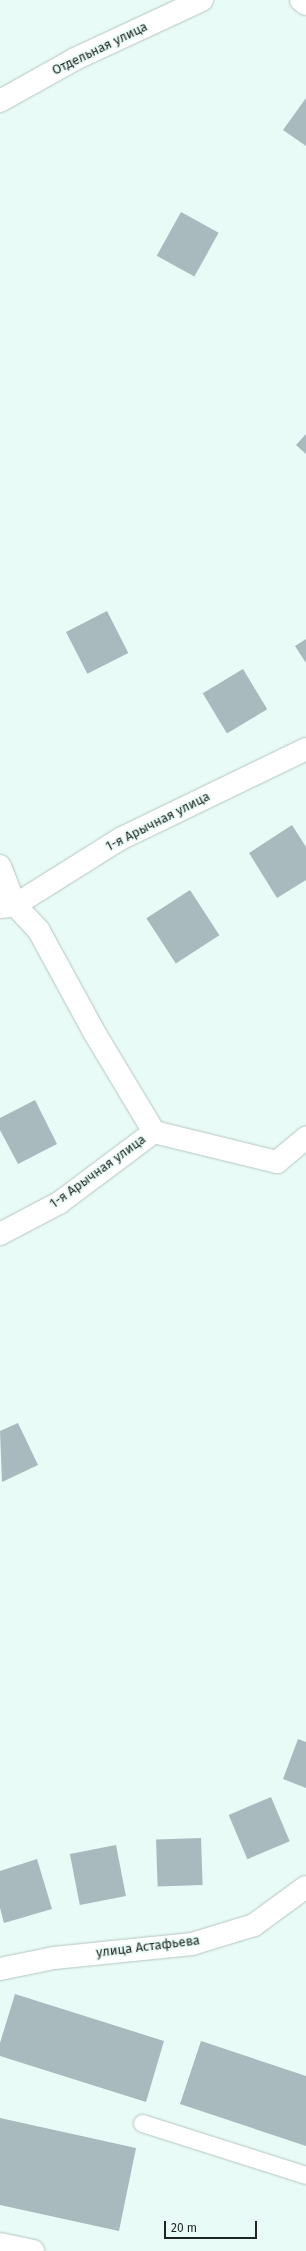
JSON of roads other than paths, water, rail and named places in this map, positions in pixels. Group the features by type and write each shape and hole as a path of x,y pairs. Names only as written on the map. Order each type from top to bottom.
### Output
{"street":[{"name":"Отдельная улица","path":"0,100 75,59 202,0"},
{"path":"301,0 306,4"},
{"name":"1-я Арычная улица","path":"306,749 122,838 8,906 39,931 94,1032 154,1132 277,1162 306,1138"},
{"path":"0,866 8,906"},
{"name":"1-я Арычная улица","path":"0,1234 59,1203 154,1132"},
{"name":"улица Астафьева","path":"0,1969 54,1958 192,1944 254,1924 306,1887"},
{"path":"0,2244 32,2251"}],"lane":[{"path":"142,2123 306,2175"}]}
